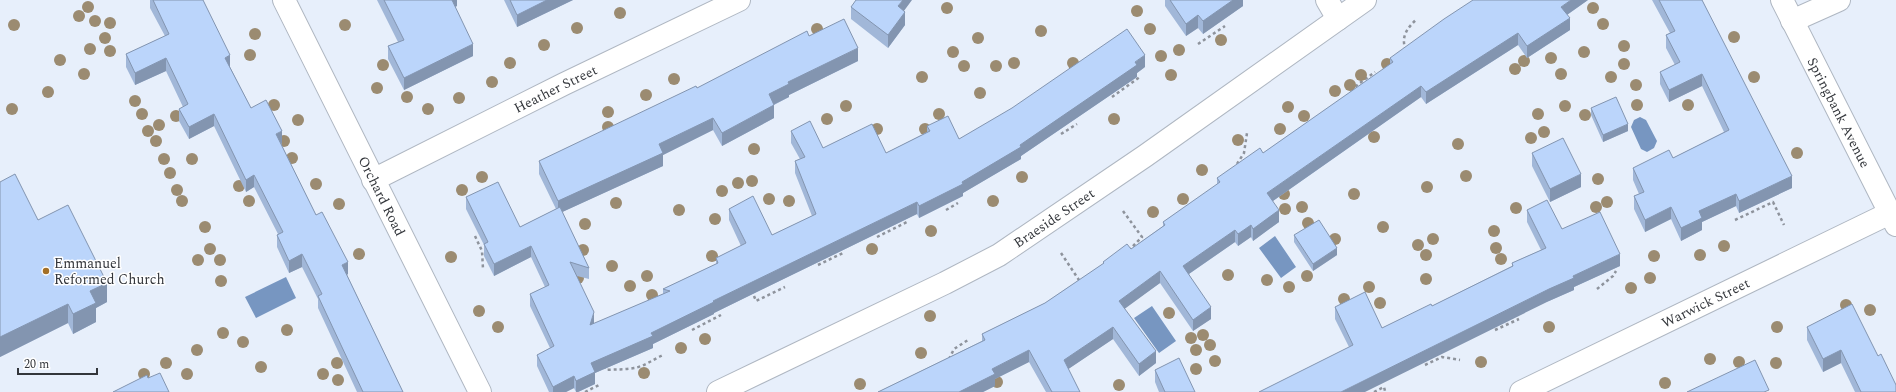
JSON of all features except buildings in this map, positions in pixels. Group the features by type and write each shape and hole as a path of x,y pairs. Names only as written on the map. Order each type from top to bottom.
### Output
{"street":[{"name":"Orchard Road","path":"284,0 372,180 480,392"},
{"name":"Heather Street","path":"372,180 564,84 739,0"},
{"path":"1327,0 1338,19"},
{"name":"Braeside Street","path":"718,392 945,283 998,255 1145,156 1365,0"},
{"name":"Springbank Avenue","path":"1782,0 1893,219"},
{"path":"1792,21 1839,0"},
{"name":"Warwick Street","path":"1521,392 1893,219"}],"path":[{"path":"1407,52 1404,46 1404,36 1408,27 1417,19"},
{"path":"1198,44 1225,26"},
{"path":"1353,96 1349,91 1375,72"},
{"path":"1112,97 1141,76"},
{"path":"1060,134 1077,124"},
{"path":"1233,168 1244,153 1247,133"},
{"path":"1735,220 1772,202 1784,226"},
{"path":"946,210 958,203"},
{"path":"1123,210 1142,237 1124,255"},
{"path":"878,237 907,222"},
{"path":"475,236 482,251 484,269"},
{"path":"818,265 845,252"},
{"path":"1061,253 1082,285 1077,288"},
{"path":"1597,289 1613,276 1616,271"},
{"path":"754,296 756,301 785,287"},
{"path":"692,330 722,315"},
{"path":"1495,330 1519,319"},
{"path":"951,366 949,360 954,349 968,340"},
{"path":"603,364 606,370 621,371 626,368 634,368 663,355"},
{"path":"1426,365 1442,357 1460,360"},
{"path":"585,392 601,384"},
{"path":"1374,392 1384,387 1385,391"}],"water":[{"path":"1640,117 1646,120 1657,141 1654,148 1647,152 1641,149 1631,127 1634,120"},
{"path":"1275,236 1296,267 1281,278 1259,248"},
{"path":"286,277 296,298 256,318 245,297"},
{"path":"1152,306 1176,341 1159,353 1134,318"}],"place":[{"name":"Emmanuel Reformed Church","path":"46,271"}]}
